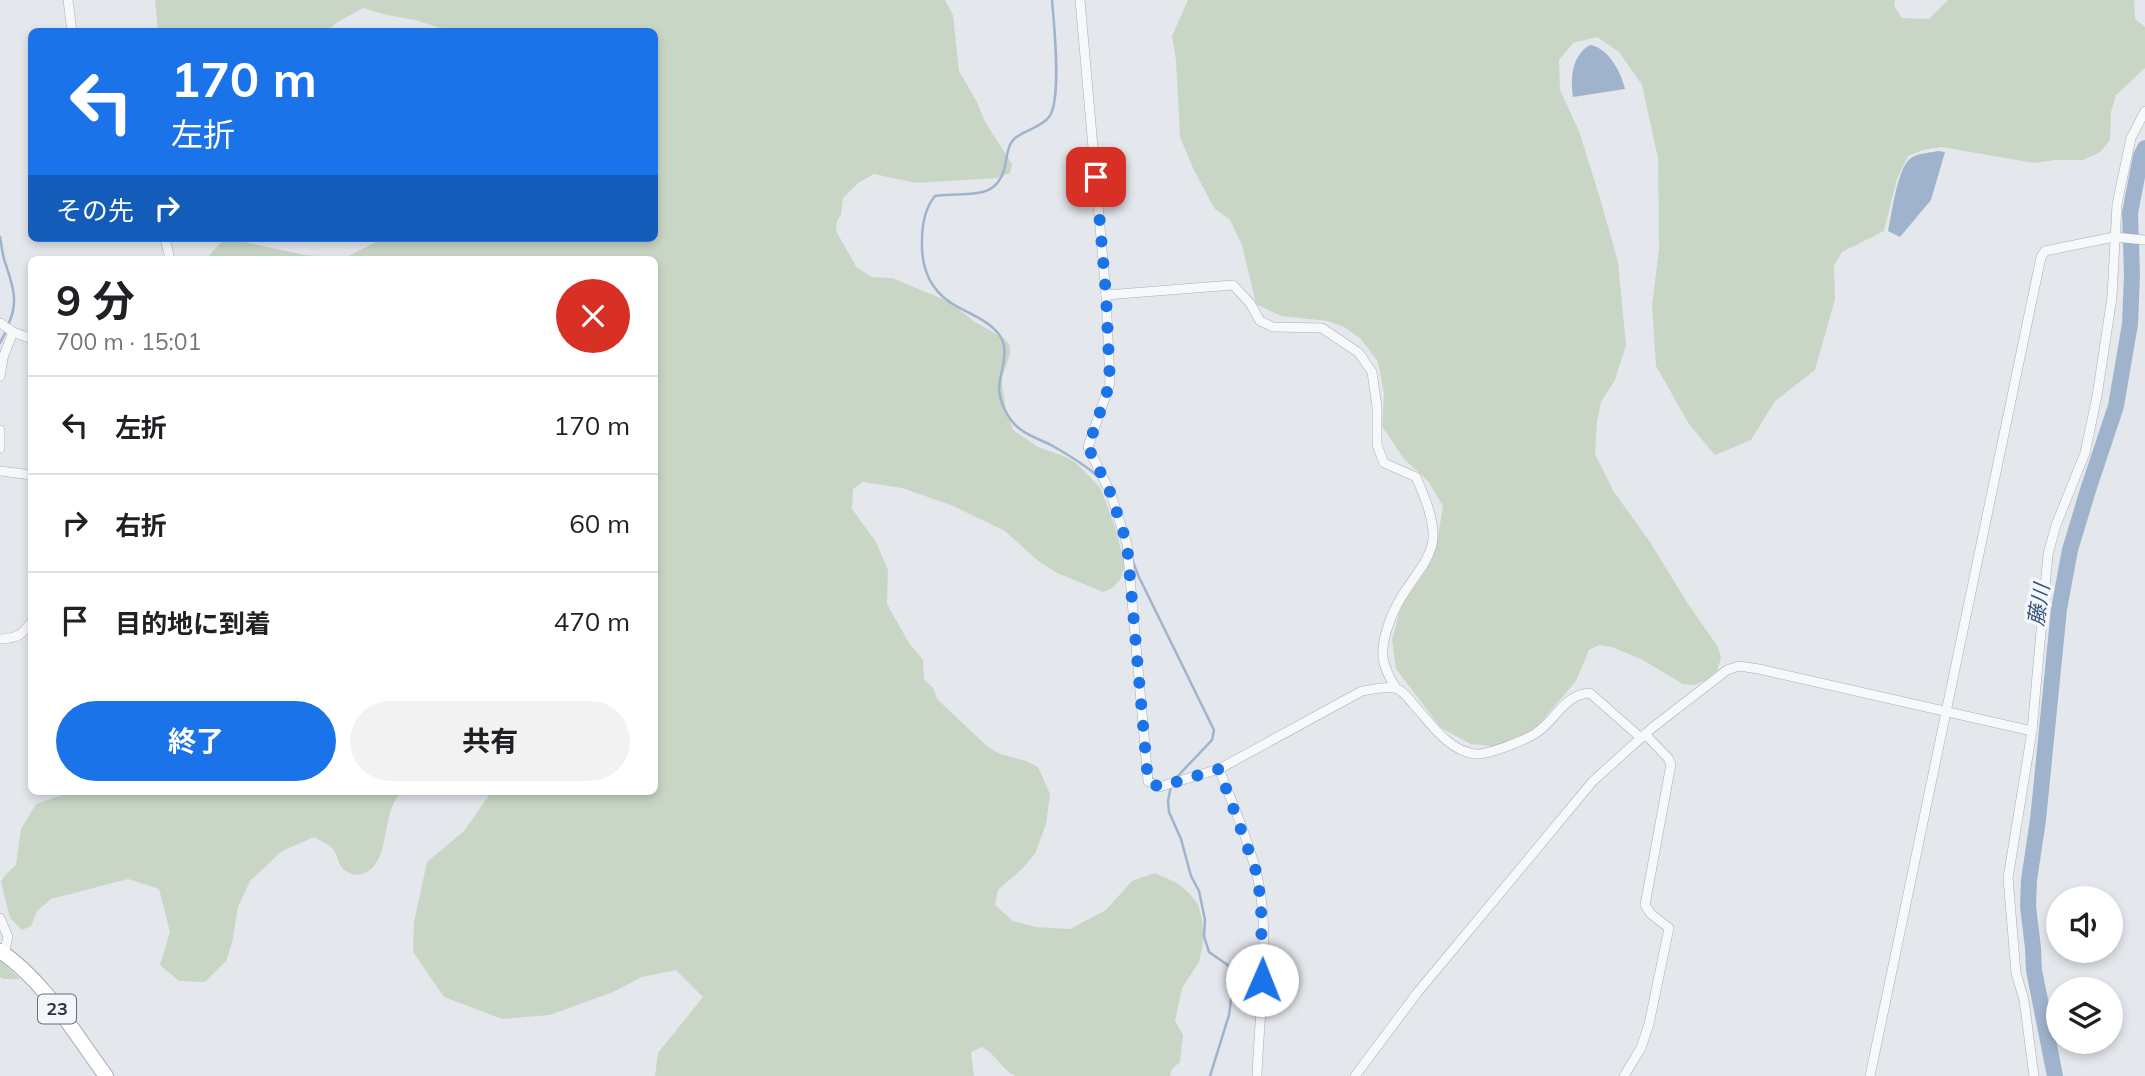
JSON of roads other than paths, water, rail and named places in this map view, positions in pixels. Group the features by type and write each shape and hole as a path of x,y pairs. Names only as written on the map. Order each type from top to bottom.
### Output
{"main road":[{"name":"23","path":"2,952 48,997 106,1076"}],"street":[{"path":"68,0 72,28"},
{"path":"1080,0 1106,295 1110,383 1088,447 1111,494 1127,544 1148,781 1159,787 1219,769 1362,691 1396,688"},
{"path":"2034,1076 2024,1000 2016,973 2008,878 2032,731 2048,554 2056,526 2085,453 2112,297 2118,238 2117,204 2132,138 2145,111"},
{"path":"1870,1076 2041,257 2045,251 2118,238 2142,240"},
{"path":"1106,295 1233,285 1250,303 1260,321 1272,327 1322,328 1359,353 1372,372 1377,407 1377,445 1384,463 1416,477 1429,506 1433,543 1423,568 1407,588 1393,616 1384,640 1383,657 1388,675 1396,688 1409,698 1450,744 1461,751 1479,754 1531,737 1571,698 1590,693 1668,758 1671,764 1645,905 1651,914 1669,928 1649,1024 1641,1048 1623,1076"},
{"path":"0,323 28,338"},
{"path":"0,376 3,358 13,332"},
{"path":"0,430 0,448"},
{"path":"0,471 28,474"},
{"path":"0,639 17,637 28,627"},
{"path":"1355,1076 1426,983 1593,780 1643,736 1727,670 1739,666 1772,671 2032,731"},
{"path":"1219,769 1256,871 1261,901 1262,980 1257,1076"},
{"path":"0,918 8,937 2,952"}],"water":[{"path":"1590,45 1608,56 1621,76 1625,89 1573,97 1572,82 1576,61"},
{"path":"1945,152 1931,200 1900,237 1888,231 1893,203 1906,163 1917,155"}],"waterway":[{"path":"1052,0 1056,79 1053,108 1049,117 1013,140 1001,178 995,186 978,193 935,196 925,217 922,235 923,262 934,288 941,295 989,325 1002,340 1004,354 1000,398 1015,425 1083,464 1100,478"},
{"name":"藤川","path":"2055,1076 2034,970 2028,906 2029,880 2038,820 2059,609 2070,550 2116,406 2130,324 2130,213 2145,148"},
{"path":"0,237 14,295 8,325"},
{"path":"0,343 6,331"},
{"path":"1132,559 1214,730 1212,740 1174,780"},
{"path":"1171,786 1169,812 1181,839 1191,876 1199,891 1205,920 1204,936 1209,952 1229,966 1233,974 1229,1015 1210,1076"}]}
